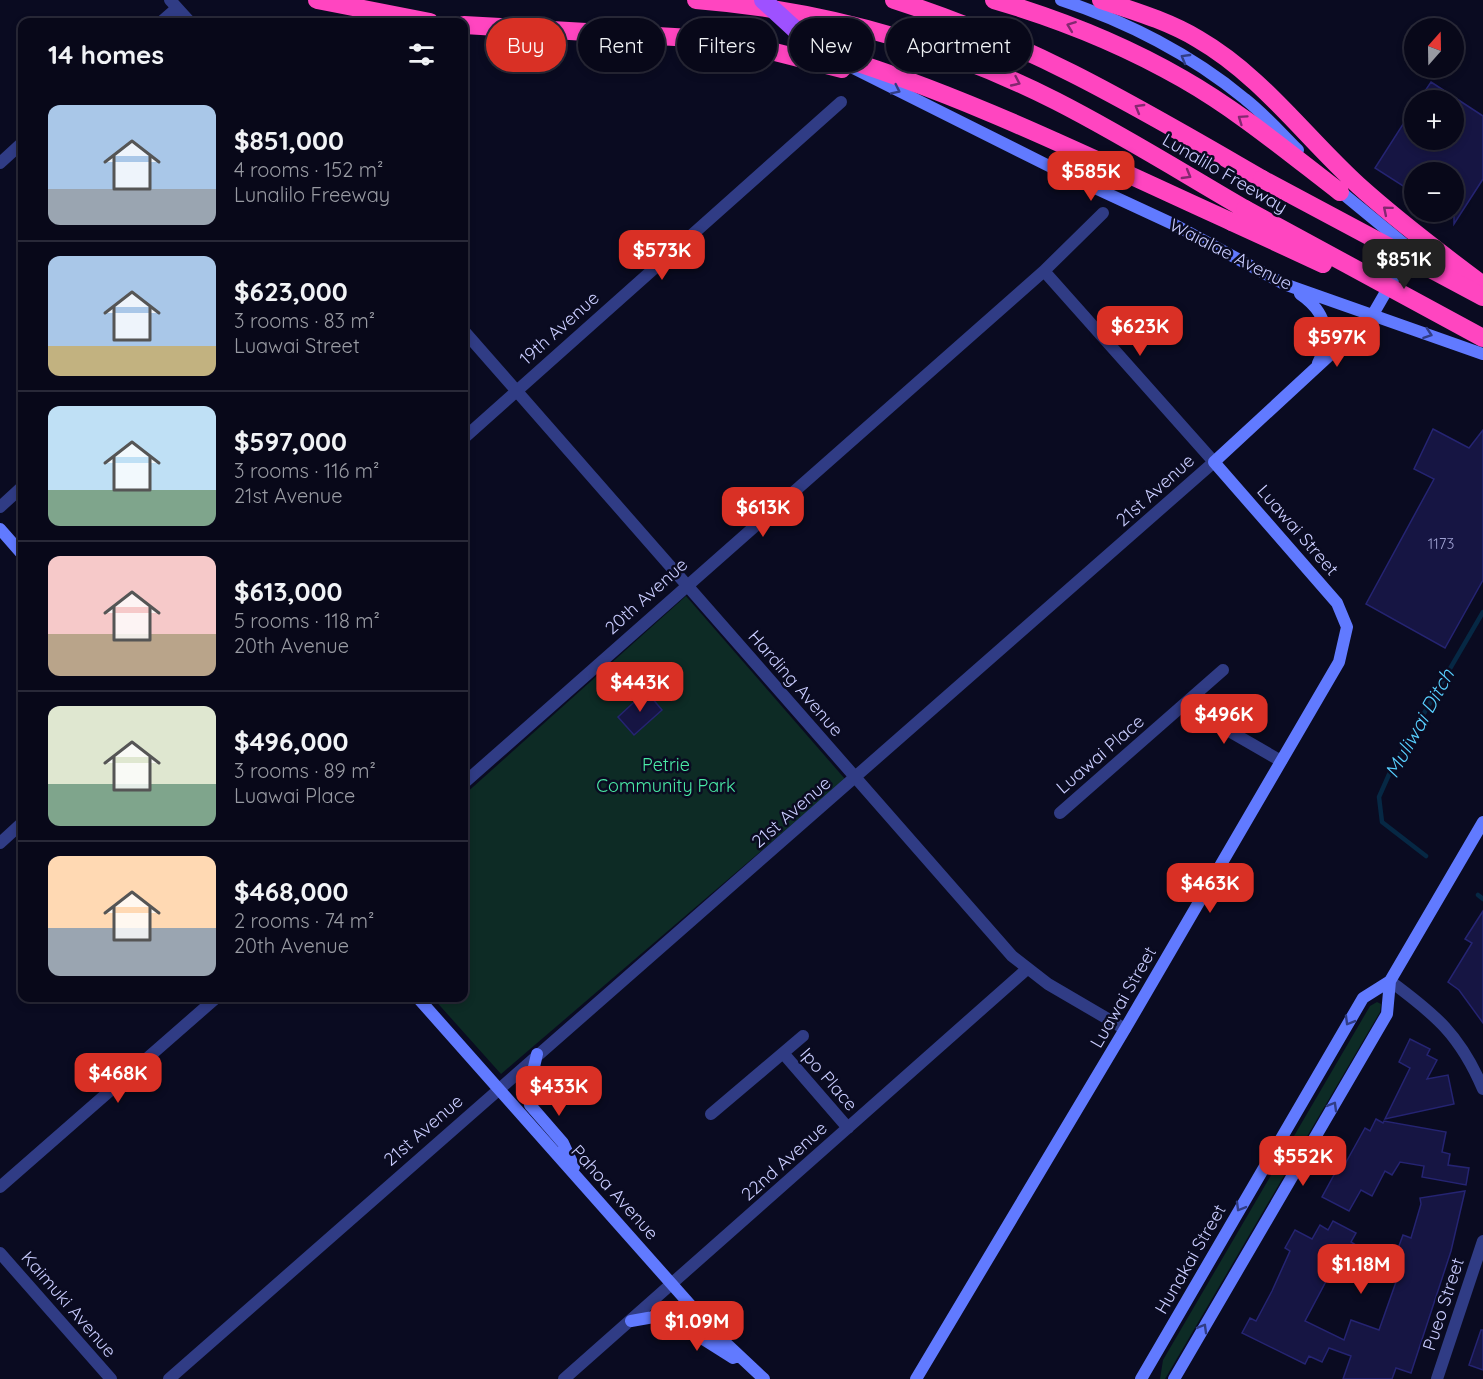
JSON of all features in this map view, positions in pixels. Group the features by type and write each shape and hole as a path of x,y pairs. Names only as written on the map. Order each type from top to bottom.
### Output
{"highway":[{"path":"317,0 409,18"},
{"name":"Lunalilo Freeway","path":"696,0 780,9 828,18 876,30 970,62 1083,116 1245,209 1477,336"},
{"name":"Lunalilo Freeway","path":"894,0 982,30 1071,70 1262,179 1483,297"},
{"path":"994,0 1078,29 1132,52 1185,80 1246,121 1340,192"},
{"path":"1101,0 1154,18 1198,39 1231,62 1271,96 1358,185 1418,236 1483,286"},
{"path":"468,25 726,40 871,78"},
{"path":"874,67 1058,143 1477,336"}],"main road":[{"path":"763,0 789,24"}],"street":[{"path":"1061,0 1110,19 1194,63 1245,99 1340,192 1410,249 1483,286"},
{"path":"164,18 174,4 186,18"},
{"name":"Waialae Avenue","path":"860,72 1065,174 1165,220 1284,284 1483,354"},
{"name":"19th Avenue","path":"468,434 841,102"},
{"path":"0,163 18,147"},
{"name":"20th Avenue","path":"468,779 1044,271 1103,213"},
{"name":"21st Avenue","path":"169,1379 498,1088 856,779 1214,462 1372,316 1410,249"},
{"name":"Luawai Street","path":"916,1379 1125,1029 1338,662 1347,627 1343,615 1329,593 1044,271"},
{"path":"1284,284 1313,303 1322,315 1325,342 1314,369"},
{"name":"Harding Avenue","path":"468,336 1012,956 1027,969 1125,1029"},
{"path":"0,507 18,491"},
{"path":"0,529 18,549"},
{"name":"Luawai Place","path":"1060,813 1223,670"},
{"path":"1190,699 1217,724 1281,761"},
{"name":"Hunakai Street","path":"1174,1379 1387,1014 1390,981 1483,822"},
{"path":"0,843 18,827"},
{"name":"22nd Avenue","path":"564,1379 1027,969"},
{"path":"1390,981 1444,1025 1471,1061 1483,1089"},
{"name":"Hunakai Street","path":"1141,1379 1363,998 1390,981"},
{"path":"0,1187 211,1002"},
{"name":"Pahoa Avenue","path":"422,1002 716,1334 764,1379"},
{"name":"Ipo Place","path":"711,1114 803,1036"},
{"name":"Ipo Place","path":"783,1053 848,1128"},
{"path":"537,1054 530,1084 530,1105 563,1143 579,1179"},
{"name":"Pueo Street","path":"1437,1379 1483,1241"},
{"name":"Kaimuki Avenue","path":"0,1253 111,1379"},
{"path":"630,1321 665,1315 680,1322 764,1379"}],"green space":[{"name":"Petrie Community Park","path":"686,596 845,779 501,1074 437,1002 468,1002 468,791"},
{"path":"1377,1002 1381,1004 1380,1012 1165,1379 1160,1379 1163,1360 1370,1006"}],"building":[{"path":"1431,82 1443,90 1426,90"},
{"path":"1464,104 1483,116 1483,179 1464,208 1464,162 1404,162 1404,187 1375,168 1404,123 1404,150 1464,150"},
{"path":"1433,429 1469,448 1483,430 1483,580 1445,648 1366,604 1434,479 1414,469"},
{"path":"646,691 662,710 634,735 618,717"},
{"path":"1483,911 1483,1023 1459,990 1448,982 1472,943 1465,939"},
{"path":"1410,1039 1430,1049 1427,1055 1437,1060 1427,1079 1448,1075 1454,1104 1385,1119 1410,1068 1399,1062"},
{"path":"1376,1119 1383,1123 1384,1121 1446,1132 1442,1152 1450,1154 1448,1165 1469,1168 1466,1185 1422,1177 1424,1166 1400,1162 1392,1175 1385,1171 1372,1196 1361,1190 1349,1211 1322,1197 1341,1162 1345,1164 1365,1128 1370,1131"},
{"path":"1465,1191 1451,1251 1411,1373 1396,1368 1392,1379 1343,1379 1351,1356 1329,1348 1322,1362 1309,1356 1305,1364 1242,1333 1250,1318 1256,1321 1272,1291 1290,1251 1285,1248 1295,1230 1312,1239 1320,1225 1328,1230 1333,1221 1356,1233 1351,1242 1359,1247 1343,1278 1331,1272 1305,1321 1344,1340 1351,1320 1379,1330 1402,1265 1393,1262 1403,1235 1411,1238 1421,1204 1420,1198"},
{"path":"1481,1330 1483,1330 1483,1370 1469,1365"}],"waterway":[{"name":"Muliwai Ditch","path":"1426,856 1382,822 1379,797 1391,770 1483,612"},
{"name":"Muliwai Ditch","path":"1478,895 1483,899"}]}
